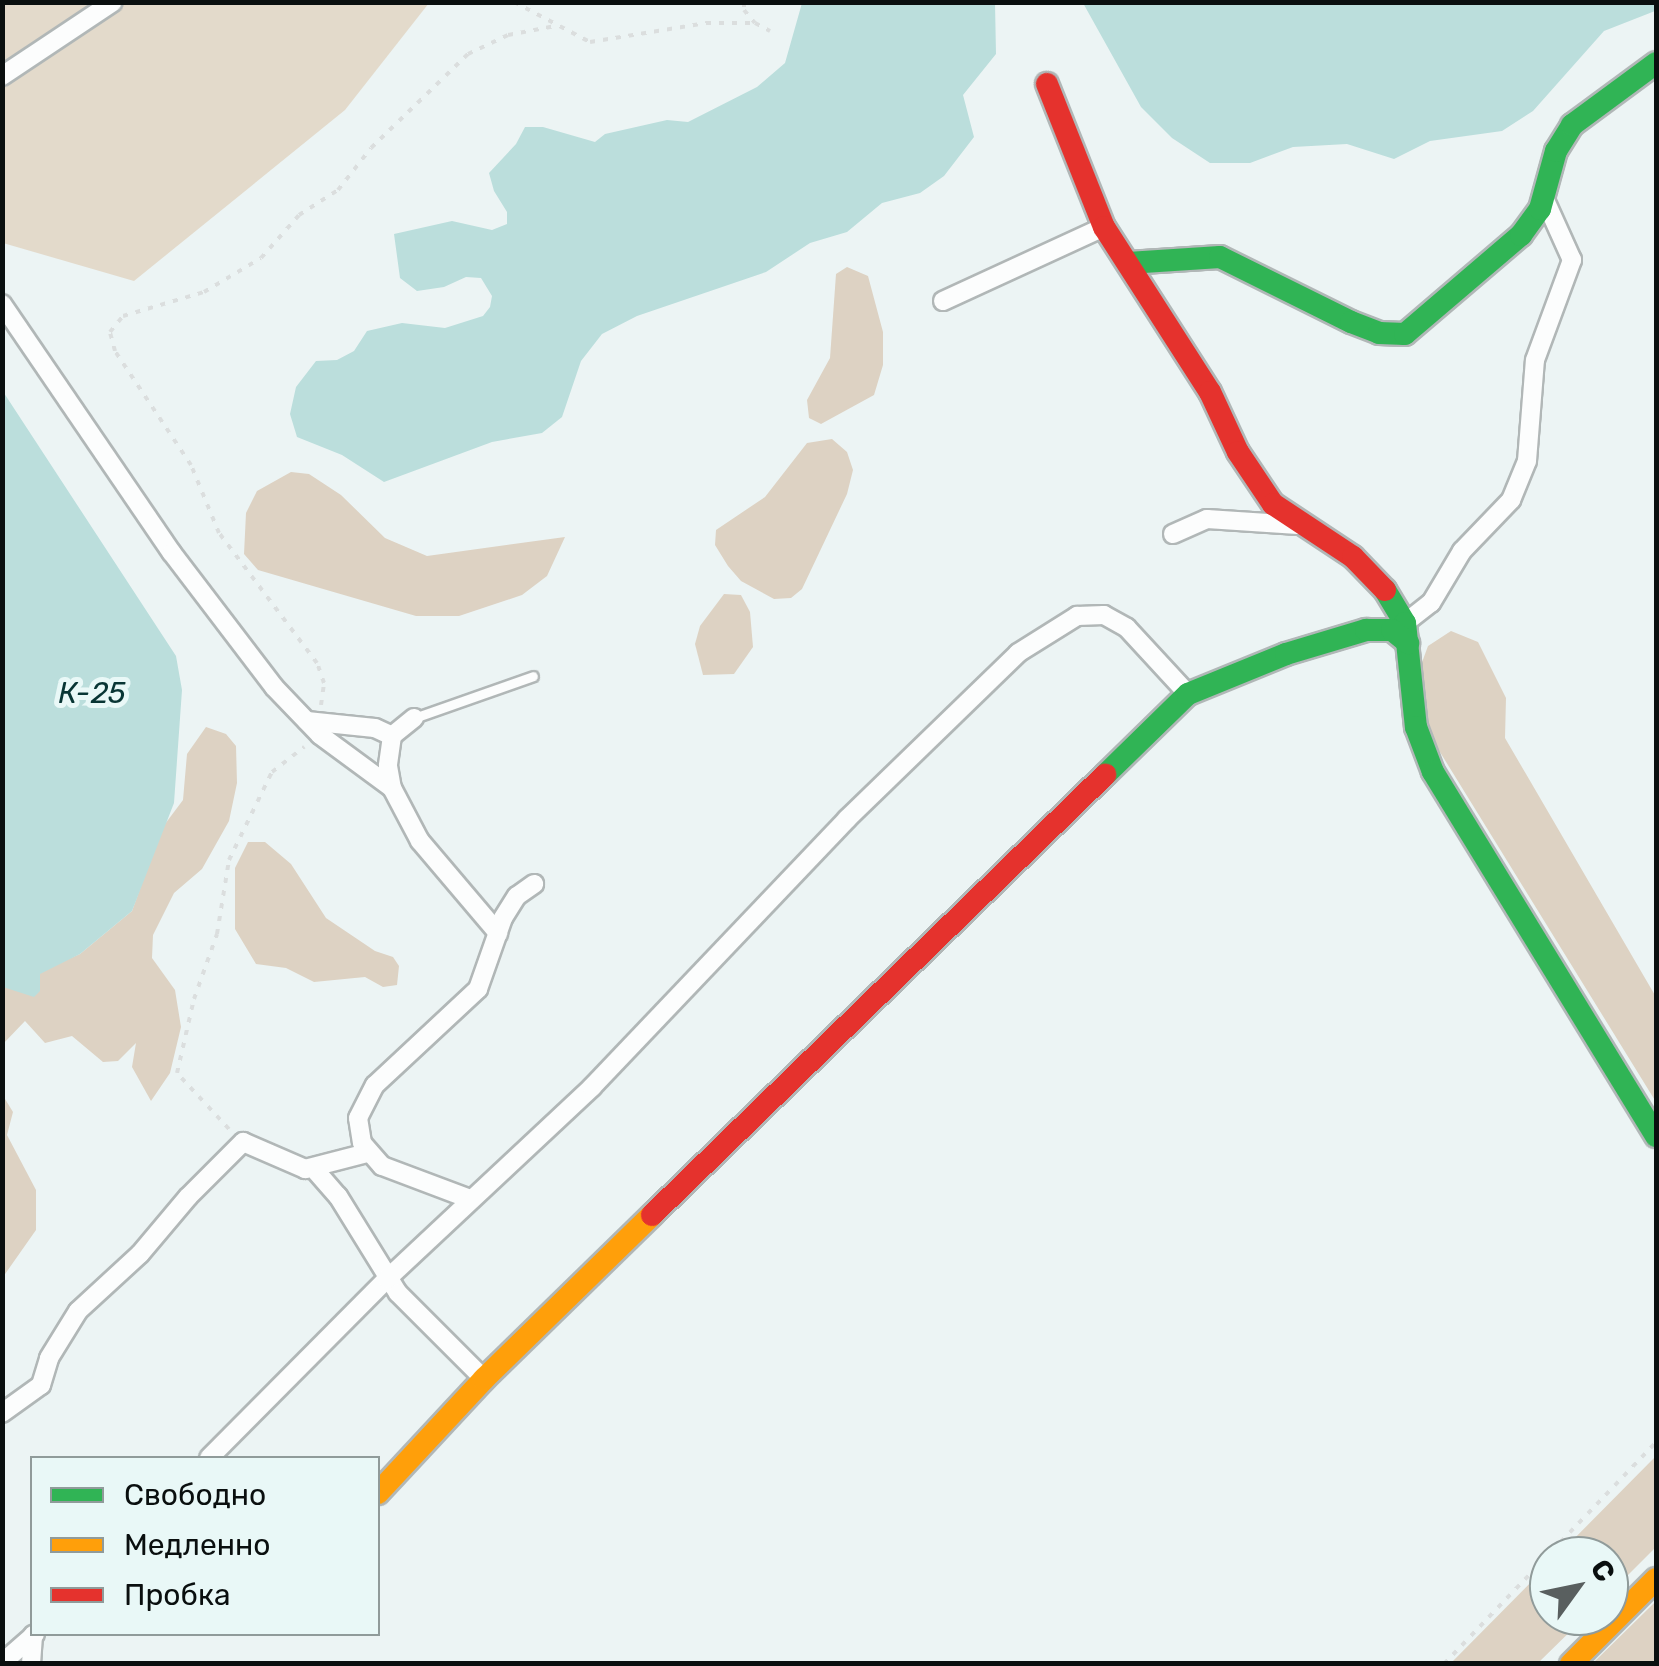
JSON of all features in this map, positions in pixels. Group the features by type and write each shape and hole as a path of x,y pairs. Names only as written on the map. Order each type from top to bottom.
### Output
{"street":[{"path":"2,76 113,2"},
{"path":"1128,263 1220,258 1350,322 1378,333 1406,334 1498,257 1542,213 1556,151 1572,125 1656,63"},
{"path":"1048,84 1104,227 1210,392 1238,452 1272,504 1352,557 1388,594 1407,633 1416,727 1433,772 1656,1136"},
{"path":"1407,633 1431,603 1462,552 1511,500 1527,462 1535,360 1572,260 1568,244 1542,213"},
{"path":"943,301 1104,227"},
{"path":"2,304 183,568 274,688 392,788"},
{"path":"1173,534 1207,519 1301,525"},
{"path":"211,1456 387,1279 437,1236 470,1198 592,1087 847,819 1032,643 1077,616 1104,615 1127,628 1188,694"},
{"path":"380,1490 484,1378 1188,694 1270,660 1366,630 1407,633"},
{"path":"414,718 392,736 388,766 392,788 420,841 498,933"},
{"path":"315,726 375,728 392,736"},
{"path":"470,1198 382,1166 368,1153 358,1118 368,1094 478,989 498,933 517,896 534,884"},
{"path":"2,1413 41,1385 49,1358 78,1311 140,1254 188,1196 244,1142 292,1166 315,1170 368,1153"},
{"path":"315,1170 338,1196 387,1279 484,1378"},
{"path":"1570,1664 1656,1578"},
{"path":"10,1656 32,1636"},
{"path":"32,1664 34,1636"}],"lane":[{"path":"414,718 533,676"}],"path":[{"path":"514,2 590,42 706,23 754,23"},
{"path":"744,2 744,10 754,23 770,31"},
{"path":"244,1142 208,1111 177,1073 194,999 217,934 229,860 272,772 315,726 324,683 317,662 219,533 191,465 115,352 110,332 123,316 204,292 261,258 299,216 338,190 371,148 468,54 508,36 555,26"},
{"path":"1444,1664 1656,1442"}],"shaded area":[{"path":"2,3 429,3 345,110 134,281 3,243"},
{"path":"847,267 868,276 883,332 883,365 874,395 821,424 809,418 807,400 830,358 836,274"},
{"path":"832,439 847,452 853,470 847,494 802,589 791,598 774,599 741,581 728,566 715,545 716,530 765,497 807,443"},
{"path":"291,472 309,474 341,495 385,538 427,556 565,537 547,576 522,595 459,616 416,616 258,570 244,554 246,513 257,491"},
{"path":"724,594 741,595 750,612 753,647 734,674 703,675 695,644 700,626"},
{"path":"1451,631 1478,642 1506,698 1505,738 1656,997 1656,1102 1435,744 1420,703 1421,665 1428,646"},
{"path":"206,727 226,734 236,746 237,783 229,821 202,869 174,893 153,935 152,958 175,990 181,1027 170,1073 151,1101 132,1067 136,1043 118,1061 103,1062 72,1036 45,1043 25,1021 3,1044 3,987 80,954 132,911 162,828 183,800 187,754"},
{"path":"248,842 265,842 291,864 326,918 375,951 393,957 399,966 397,985 383,987 365,977 314,982 286,968 256,964 235,929 235,868"},
{"path":"2,1094 13,1112 7,1135 36,1190 36,1230 3,1277"},
{"path":"1656,1456 1656,1547 1629,1574 1629,1536 1577,1536"},
{"path":"1529,1584 1529,1636 1566,1636 1538,1663 1451,1663"},
{"path":"1656,1601 1656,1663 1593,1663 1620,1636 1629,1636 1629,1628"}],"water":[{"path":"1656,2 1655,11 1604,31 1533,111 1502,131 1430,141 1394,159 1347,144 1293,147 1250,163 1210,163 1172,138 1141,107 1083,3"},
{"path":"802,3 995,3 996,54 963,95 974,137 944,176 920,193 882,203 847,232 810,243 766,272 637,316 602,334 581,361 562,417 542,433 492,442 384,482 342,455 297,437 290,414 296,387 316,361 337,360 354,351 367,331 402,323 445,328 483,316 490,307 492,296 481,278 466,277 444,287 417,291 400,278 394,234 452,221 492,230 507,224 507,212 494,191 489,173 516,144 525,127 543,127 595,142 605,134 667,120 688,122 757,87 785,63"},
{"name":"К-25","path":"2,390 176,656 182,690 174,803 132,911 80,954 40,974 40,991 34,997 3,987"}],"traffic: fast":[{"path":"1128,263 1220,257 1351,322 1379,333 1405,334 1521,235 1540,209 1556,151 1572,125 1656,63"},
{"path":"1385,590 1405,623 1416,727 1433,772 1656,1136"},
{"path":"1105,775 1188,694 1286,654 1366,630 1392,630 1408,643"}],"traffic: slow":[{"path":"380,1491 484,1379 652,1215"},
{"path":"1571,1664 1656,1579"}],"traffic: jam":[{"path":"1047,84 1104,227 1210,392 1238,452 1273,504 1353,557 1385,590"},
{"path":"652,1215 1105,775"}]}
